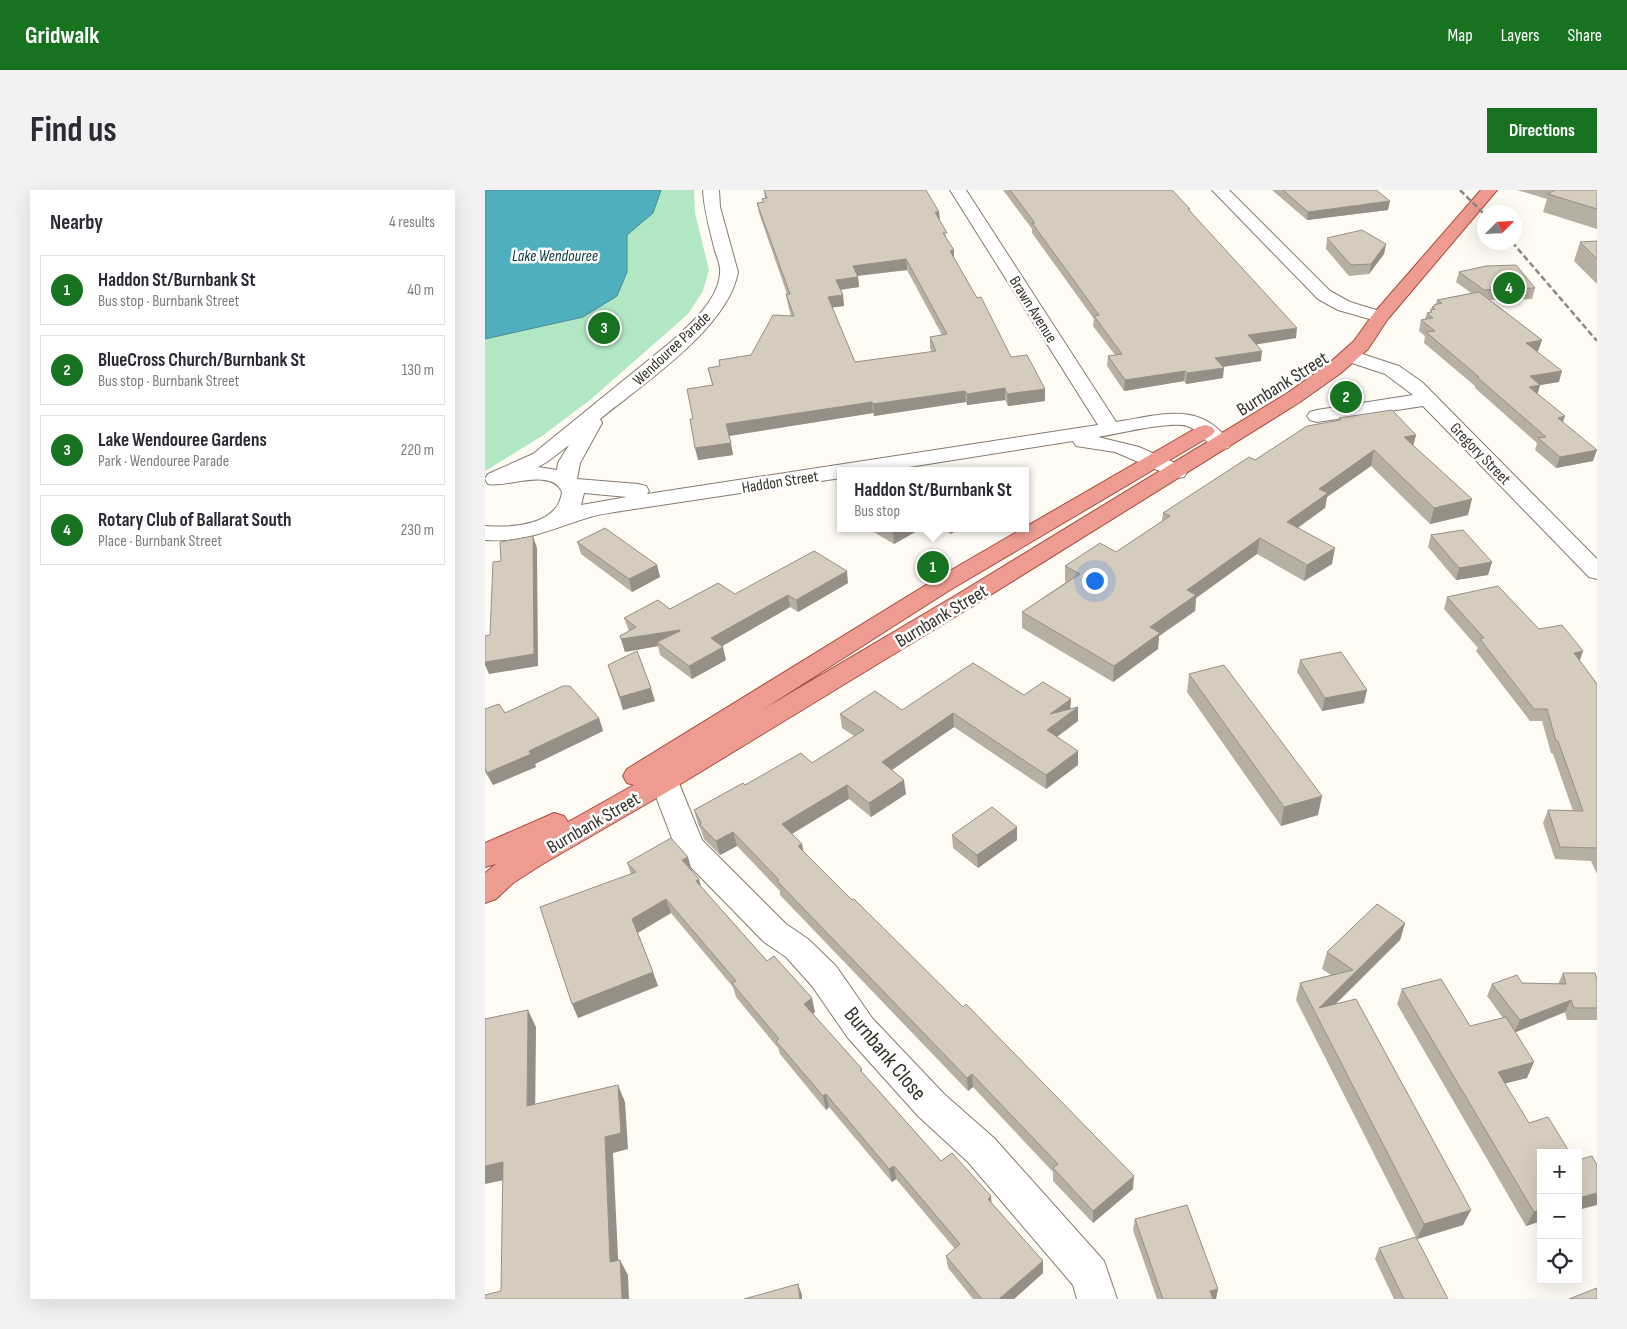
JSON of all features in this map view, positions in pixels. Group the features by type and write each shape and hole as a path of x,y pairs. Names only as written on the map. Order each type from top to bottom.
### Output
{"main road":[{"name":"Burnbank Street","path":"1215,436 1293,398 1350,356 1366,339 1384,313 1489,190"},
{"name":"Burnbank Street","path":"485,891 502,875 530,857 664,781 1215,436 1289,380 1343,345 1384,313"},
{"name":"Burnbank Street","path":"485,856 551,825 628,781 942,585 1165,467"}],"street":[{"name":"Wendouree Parade","path":"491,482 540,458 650,370 696,330 708,317 723,295 729,272 712,206 711,190"},
{"name":"Brawn Avenue","path":"958,190 1110,428"},
{"path":"1220,190 1324,295 1338,303 1384,313"},
{"path":"1309,280 1305,298 1313,307"},
{"name":"Gregory Street","path":"1350,356 1393,370 1406,379 1428,399 1597,572"},
{"path":"1317,416 1428,399"},
{"name":"Wendouree Parade","path":"551,522 564,513 572,503 573,493 568,483 569,463 601,409"},
{"name":"Haddon Street","path":"870,467 1110,428 1181,419 1196,422 1215,436"},
{"name":"Haddon Street","path":"1032,442 1071,441 1115,445 1130,449 1165,467"},
{"name":"Haddon Street","path":"491,535 537,528 588,510 837,472"},
{"name":"Haddon Street","path":"491,482 512,475 536,474 557,477 568,483 636,491 707,492"},
{"name":"Burnbank Close","path":"664,781 689,846 778,936 800,951 836,990 855,1021 907,1080 992,1162 1090,1275 1097,1299"}],"green space":[{"path":"661,190 694,190 695,213 709,270 703,291 688,314 590,400 542,436 485,471 485,339 583,317 627,272 627,235 653,213"}],"water":[{"name":"Lake Wendouree","path":"485,190 661,190 653,213 627,235 627,272 617,296 583,317 485,339"}],"building":[{"path":"764,190 926,190 939,212 935,212 947,233 943,233 954,250 950,251 977,298 981,297 1011,357 1027,355 1045,389 1007,394 1005,388 967,394 965,391 873,404 872,402 726,424 731,443 695,448 690,419 693,419 687,389 713,385 708,368 720,366 719,360 751,355 773,315 794,316 786,294 790,294 757,203 764,202 762,199 767,198","holes":["906,259 947,334 930,337 936,351 855,362 828,297 843,295 836,280 858,277 853,266"]},
{"path":"1010,190 1172,190 1297,328 1248,335 1262,351 1215,358 1224,368 1187,373 1185,371 1125,380 1108,356 1122,354 1094,316 1099,315"},
{"path":"1283,190 1376,190 1390,201 1308,212"},
{"path":"1555,190 1597,190 1597,209 1548,194"},
{"path":"1362,230 1386,244 1371,264 1351,265 1327,238"},
{"path":"1597,241 1597,259 1580,242"},
{"path":"1516,265 1535,288 1484,290 1459,272 1486,266"},
{"path":"1479,292 1542,340 1526,343 1562,371 1530,376 1540,385 1529,387 1565,416 1558,418 1597,450 1560,457 1538,438 1546,437 1426,332 1435,331 1421,320 1433,318 1427,313 1435,309 1432,307 1434,305 1442,303 1437,300"},
{"path":"1392,410 1416,435 1404,437 1472,499 1434,508 1374,450 1319,489 1328,493 1287,522 1335,548 1307,565 1260,538 1187,590 1196,595 1150,627 1160,633 1114,666 1022,612 1080,574 1065,566 1100,543 1116,552 1170,516 1163,513 1249,457 1255,460 1307,426 1341,420 1339,418"},
{"path":"605,528 657,565 629,579 577,542"},
{"path":"1463,530 1492,562 1459,568 1431,535"},
{"path":"533,536 534,654 485,662 485,636 490,635 493,562 501,561 500,542"},
{"path":"814,551 847,571 796,600 788,595 711,638 723,647 689,666 657,642 680,630 621,639 620,636 636,627 624,618 658,600 670,609 718,583 735,594"},
{"path":"1498,586 1539,629 1562,625 1583,651 1574,653 1597,684 1597,848 1560,847 1548,810 1583,811 1558,741 1556,741 1547,709 1534,709 1480,639 1484,638 1447,597"},
{"path":"637,651 651,688 620,697 608,665"},
{"path":"1341,652 1367,690 1325,698 1300,660"},
{"path":"973,663 1024,695 1043,682 1071,699 1050,714 1078,707 1047,730 1078,751 1046,775 953,713 882,762 904,780 869,803 847,785 782,824 802,844 798,846 852,900 854,899 963,1007 966,1004 1134,1176 1093,1211 1053,1168 1058,1164 972,1074 967,1078 777,881 779,880 733,832 716,841 700,825 701,822 694,810 743,783 745,785 801,753 812,763 864,730 840,714 875,691 902,710"},
{"path":"1224,665 1322,796 1284,807 1189,674"},
{"path":"563,686 570,686 599,718 529,751 531,754 487,773 485,768 485,709 499,704 505,713"},
{"path":"992,807 1017,827 977,855 952,835"},
{"path":"671,838 688,857 682,860 699,879 696,881 767,961 774,956 812,998 804,1004 862,1069 860,1070 941,1161 952,1153 991,1196 988,1199 1043,1261 999,1299 982,1299 946,1256 960,1244 894,1166 889,1169 826,1094 823,1096 776,1041 779,1039 732,983 736,981 666,899 632,919 653,972 572,1004 540,907 636,872 627,863"},
{"path":"1377,904 1405,923 1319,1008 1356,999 1471,1210 1424,1224 1300,983 1353,970 1327,952"},
{"path":"1563,973 1595,973 1597,980 1597,1008 1574,1008 1571,1000 1520,1020 1492,984 1517,975 1522,983 1566,984"},
{"path":"1441,979 1470,1026 1506,1017 1534,1062 1498,1072 1529,1123 1548,1117 1568,1149 1537,1149 1537,1211 1534,1212 1402,989"},
{"path":"528,1010 527,1106 618,1085 621,1133 605,1137 610,1262 620,1260 622,1299 485,1299 485,1295 501,1291 503,1162 485,1166 485,1019"},
{"path":"1592,1156 1597,1165 1597,1193 1582,1197 1582,1194 1582,1159"},
{"path":"1187,1205 1218,1289 1210,1291 1213,1299 1163,1299 1135,1219"},
{"path":"1416,1237 1448,1299 1404,1299 1379,1248"},
{"path":"798,1284 800,1299 744,1299"},
{"path":"1597,1288 1597,1299 1569,1299"}],"railway":[{"path":"1460,190 1477,207"},
{"path":"1519,250 1597,341"}],"place":[{"name":"Rotary Club of Ballarat South","path":"1509,288"},
{"name":"Lake Wendouree Gardens","path":"604,328"},
{"name":"BlueCross Church/Burnbank St","path":"1346,397"},
{"name":"Haddon St/Burnbank St","path":"933,567"}]}
